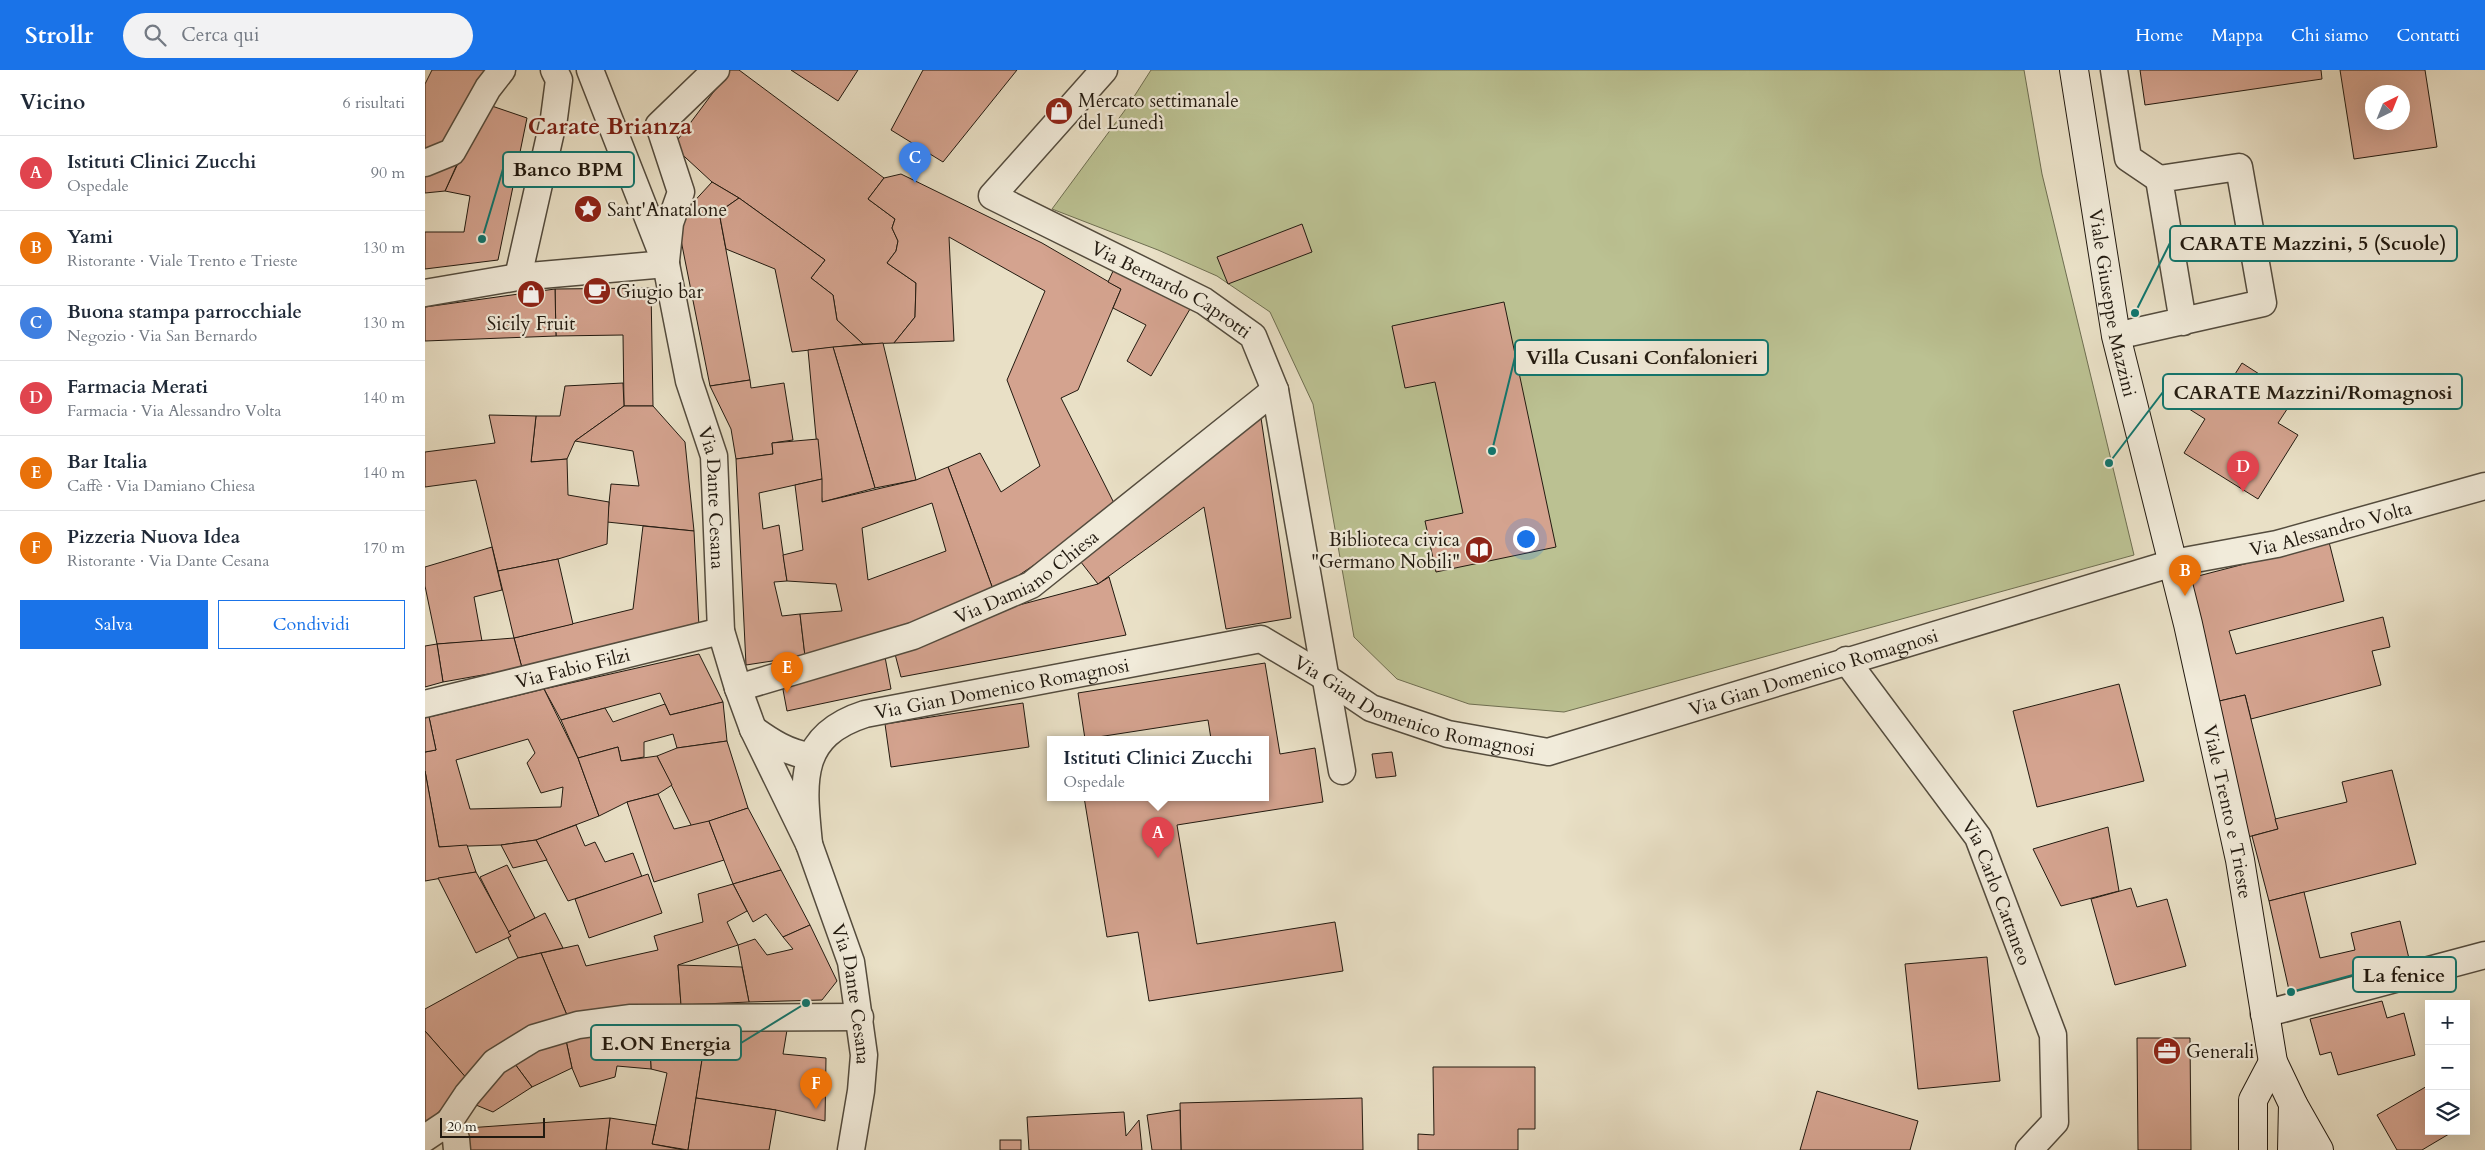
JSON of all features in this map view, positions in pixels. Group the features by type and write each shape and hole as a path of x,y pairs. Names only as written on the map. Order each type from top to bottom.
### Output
{"main road":[{"name":"Viale Giuseppe Mazzini","path":"2074,70 2116,336 2173,563"},
{"name":"Viale Trento e Trieste","path":"2173,563 2240,860 2273,1062 2293,1104 2319,1150"},
{"path":"2253,1150 2253,1100 2273,1062"},
{"name":"Viale Trento e Trieste","path":"2293,1104 2293,1150"}],"street":[{"path":"425,163 451,152 489,88 502,70"},
{"path":"518,277 554,118 559,80 555,70"},
{"path":"590,70 666,264"},
{"path":"666,264 670,222 681,192 659,125 716,70"},
{"name":"Via Bernardo Caprotti","path":"1104,70 991,196 1204,301 1253,336 1275,390 1342,771"},
{"path":"2114,70 2128,158 2159,179 2239,167 2263,303 2116,336"},
{"path":"2159,179 2183,322"},
{"path":"425,293 518,277 666,264"},
{"name":"Via Dante Cesana","path":"666,264 689,381 714,456 721,631 738,688 753,729 798,825 809,844 851,962 864,1054 851,1150"},
{"name":"Via Damiano Chiesa","path":"738,688 913,636 1031,585 1275,390"},
{"name":"Via Alessandro Volta","path":"2173,563 2277,544 2485,486"},
{"name":"Via Gian Domenico Romagnosi","path":"810,756 832,730 845,721 865,714 1261,639 1325,677 1371,708 1448,734 1548,752 1846,660 2173,563"},
{"name":"Via Fabio Filzi","path":"425,704 721,631"},
{"name":"Via Carlo Cattaneo","path":"1846,660 1978,837 2050,1026 2053,1035 2055,1122 2029,1150"},
{"path":"753,729 771,742 797,754 810,756"},
{"name":"Via Dante Cesana","path":"809,844 805,796 810,756"},
{"path":"2264,1014 2485,954"},
{"path":"425,1138 449,1122 467,1095 495,1062 534,1038 578,1025 631,1018 860,1017"},
{"path":"449,1122 456,1139 457,1150"}],"green space":[{"path":"1151,70 2024,70 2042,174 2134,555 1564,712 1469,704 1397,679 1354,637 1313,404 1270,312 1217,276 1158,250 1052,209 1128,106"}],"building":[{"path":"432,70 487,70 449,145 425,153 425,84"},
{"path":"730,70 739,70 884,178 868,199 895,219 892,228 898,241 896,251 887,263 916,283 915,317 894,343 863,344 837,320 833,295 811,278 825,260 739,198 712,182 673,146"},
{"path":"791,70 858,70 838,101"},
{"path":"923,70 1017,70 943,162 891,130"},
{"path":"2140,70 2321,70 2322,79 2145,105"},
{"path":"2340,70 2425,70 2437,147 2354,159"},
{"path":"486,104 527,118 498,260 425,269 425,232 464,232 470,196 445,191"},
{"path":"458,162 445,191 425,193 425,173"},
{"path":"901,174 1042,243 1121,289 1078,390 1061,398 1117,509 994,592 948,467 980,453 1001,492 1040,466 1007,380 1045,291 949,237 954,341 894,343 915,317 916,283 887,263 896,251 898,241 892,228 895,219 868,199 884,178"},
{"path":"712,182 739,198 719,212 750,380 710,386 677,220"},
{"path":"739,198 825,260 811,278 833,295 837,320 863,344 792,352 775,269 726,249 719,212"},
{"path":"1302,224 1312,252 1228,284 1217,257"},
{"path":"1114,269 1190,309 1151,376 1127,361 1146,325 1113,308 1121,289 1108,282"},
{"path":"651,288 653,406 624,406 623,335 556,336 555,289"},
{"path":"555,289 556,336 425,341 425,307"},
{"path":"1504,302 1556,547 1436,572 1425,521 1463,513 1435,382 1405,388 1392,326"},
{"path":"883,343 916,480 875,488 833,347"},
{"path":"833,347 875,488 822,502 808,350"},
{"path":"2242,363 2295,397 2278,423 2298,435 2258,499 2184,453 2205,419 2186,407 2205,377 2225,390"},
{"path":"750,380 751,388 784,383 793,440 772,443 773,454 736,459 731,429 710,386"},
{"path":"623,383 624,406 575,441 567,459 531,462 536,416 560,416 565,386"},
{"path":"624,406 653,406 685,442 694,531 607,522 611,484 639,486 633,451 575,441"},
{"path":"489,415 536,416 531,462 567,459 568,495 609,502 607,544 558,559 498,571 476,480 425,487 425,452 495,443"},
{"path":"1261,418 1291,618 1226,629 1204,507 1098,584 1077,557"},
{"path":"818,439 822,479 759,493 763,529 779,525 787,581 774,582 782,616 800,614 805,656 746,665 736,459 773,454 772,443"},
{"path":"948,467 994,592 895,631 805,656 800,614 842,611 836,584 787,581 783,555 803,550 795,485 822,479 822,502 916,480","holes":["932,503 946,551 868,580 862,528"]},
{"path":"643,526 694,531 699,627 522,668 514,638 633,609"},
{"path":"2329,542 2344,601 2229,631 2236,654 2383,617 2390,647 2372,651 2381,685 2251,719 2245,695 2211,703 2179,581"},
{"path":"492,547 502,590 474,597 482,641 437,644 425,586 425,567"},
{"path":"558,559 573,624 514,638 498,571"},
{"path":"1109,577 1126,635 901,677 895,654 1008,608 1098,584"},
{"path":"514,638 522,668 443,682 437,644"},
{"path":"437,644 443,682 425,687 425,646"},
{"path":"699,654 723,702 670,715 660,693 561,720 544,689"},
{"path":"885,657 891,689 787,711 781,679"},
{"path":"1265,663 1280,754 1315,748 1323,802 1177,825 1197,944 1335,922 1343,971 1149,1001 1138,932 1107,937 1085,801 1269,801 1269,736 1211,736 1208,720 1104,736 1085,736 1078,693"},
{"path":"2119,684 2144,781 2037,807 2013,711"},
{"path":"544,689 578,758 599,816 536,840 501,845 439,847 425,771 425,752 436,750 429,717","holes":["528,739 535,753 527,763 541,793 563,787 561,807 470,809 456,760"]},
{"path":"2245,695 2278,829 2244,838 2211,703"},
{"path":"723,702 727,741 677,748 673,734 644,742 644,757 621,761 618,747 578,758 561,720 605,708 613,722 665,704 670,715"},
{"path":"1023,703 1029,747 891,767 885,724"},
{"path":"429,717 436,750 425,752 425,718"},
{"path":"727,741 748,808 692,827 657,756 677,748"},
{"path":"618,747 621,761 657,756 672,785 658,794 627,802 599,816 578,758"},
{"path":"1392,752 1396,776 1376,778 1372,754"},
{"path":"2392,770 2416,864 2269,901 2252,836 2278,829 2275,819 2347,802 2342,782"},
{"path":"425,771 439,847 467,845 476,872 425,881"},
{"path":"658,794 674,829 709,821 724,860 654,882 627,802"},
{"path":"748,808 781,870 733,884 709,821"},
{"path":"576,825 585,846 595,842 605,862 633,853 642,877 568,901 536,840"},
{"path":"2108,827 2119,891 2061,906 2033,849"},
{"path":"536,840 547,860 513,868 501,845"},
{"path":"507,865 535,918 508,932 480,877"},
{"path":"781,870 810,925 783,937 766,914 753,922 733,884"},
{"path":"476,872 511,936 476,953 438,878"},
{"path":"648,874 662,913 589,938 575,899"},
{"path":"733,884 747,911 727,922 738,945 678,965 681,1005 619,1010 569,1020 541,953 578,945 586,966 658,950 654,936 703,922 698,894"},
{"path":"2131,888 2137,907 2167,899 2186,966 2115,985 2091,899"},
{"path":"2304,892 2320,958 2355,950 2351,933 2400,921 2412,971 2291,999 2269,901"},
{"path":"545,913 563,948 518,958 508,938 511,936 508,932"},
{"path":"810,925 837,981 822,1000 749,1002 738,945 755,939 767,955 793,949 783,937"},
{"path":"541,953 569,1020 469,1081 425,1031 425,1009 518,958"},
{"path":"1987,957 2000,1081 1918,1089 1905,964"},
{"path":"678,965 742,967 749,1002 681,1005"},
{"path":"2382,1001 2387,1018 2404,1013 2415,1055 2338,1075 2331,1052 2320,1055 2310,1019"},
{"path":"649,1025 707,1028 688,1150 652,1144 667,1073 651,1069"},
{"path":"649,1025 651,1069 617,1066 615,1077 580,1087 572,1068 565,1036"},
{"path":"707,1028 787,1030 783,1054 826,1058 825,1121 776,1110 696,1098"},
{"path":"425,1031 469,1081 425,1126"},
{"path":"565,1036 572,1068 532,1087 509,1056"},
{"path":"2137,1038 2190,1038 2191,1150 2138,1150"},
{"path":"509,1056 532,1087 493,1112 476,1105 492,1072"},
{"path":"1433,1067 1535,1067 1535,1129 1518,1129 1518,1150 1418,1150 1418,1134 1434,1135"},
{"path":"2425,1087 2425,1135 2447,1135 2422,1150 2397,1150 2377,1115"},
{"path":"1817,1091 1918,1121 1910,1150 1800,1150"},
{"path":"696,1098 776,1110 769,1150 688,1150"},
{"path":"1362,1098 1363,1150 1181,1150 1180,1103"},
{"path":"1180,1110 1181,1150 1152,1150 1147,1115"},
{"path":"1124,1112 1126,1136 1139,1120 1142,1150 1029,1150 1027,1117"},
{"path":"610,1118 656,1125 652,1144 684,1150 606,1150"},
{"path":"610,1118 606,1150 464,1150 467,1128"},
{"path":"1000,1140 1021,1140 1021,1150 1000,1150"}],"place":[{"name":"Mercato settimanale del Lunedì","path":"1059,111"},
{"name":"Buona stampa parrocchiale","path":"915,183"},
{"name":"Sant'Anatalone","path":"588,209"},
{"name":"Banco BPM","path":"482,239"},
{"name":"Giugio bar","path":"597,291"},
{"name":"Sicily Fruit","path":"531,294"},
{"name":"CARATE Mazzini, 5 (Scuole)","path":"2135,313"},
{"name":"Villa Cusani Confalonieri","path":"1492,451"},
{"name":"CARATE Mazzini/Romagnosi","path":"2109,463"},
{"name":"Farmacia Merati","path":"2243,492"},
{"name":"Biblioteca civica \"Germano Nobili\"","path":"1479,550"},
{"name":"Yami","path":"2185,596"},
{"name":"Bar Italia","path":"787,693"},
{"name":"Istituti Clinici Zucchi","path":"1158,858"},
{"name":"La fenice","path":"2291,992"},
{"name":"E.ON Energia","path":"806,1003"},
{"name":"Generali","path":"2167,1051"},
{"name":"Pizzeria Nuova Idea","path":"816,1109"}],"district":[{"name":"Carate Brianza","path":"610,126"}]}
